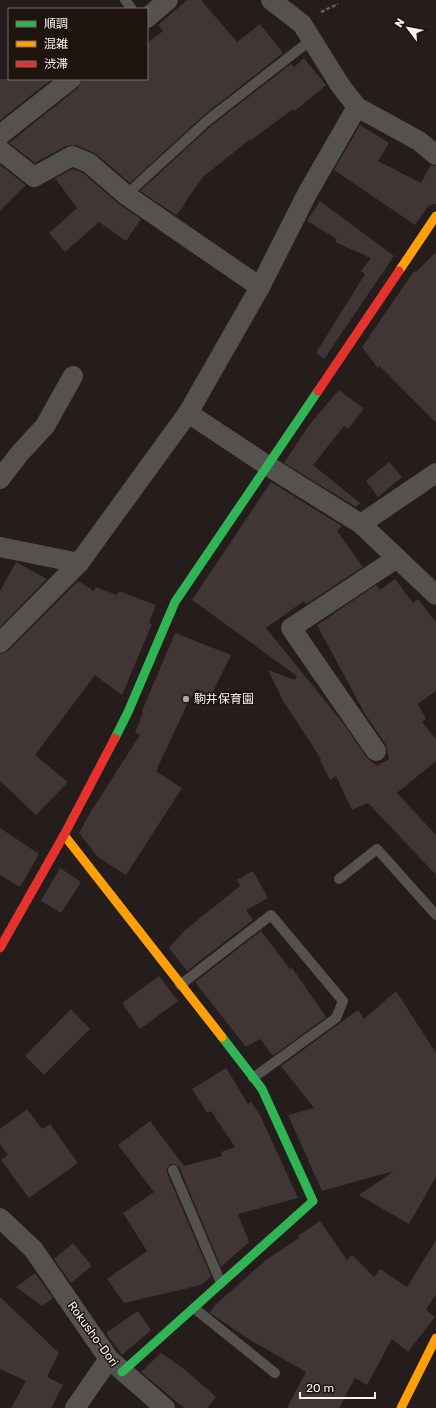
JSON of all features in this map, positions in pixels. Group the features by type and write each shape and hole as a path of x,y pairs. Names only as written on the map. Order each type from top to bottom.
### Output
{"street":[{"path":"148,17 168,0"},
{"path":"271,0 302,24 340,86 357,107 420,141 436,155"},
{"path":"0,135 69,80"},
{"path":"0,643 79,563 188,413 260,286 308,192 357,107"},
{"path":"0,150 34,177 72,156 89,163 126,195 260,286"},
{"path":"0,948 64,835 128,712 175,602 436,216"},
{"path":"0,480 20,453 45,426 73,376"},
{"path":"188,413 268,466 361,524 436,596"},
{"path":"361,524 436,473"},
{"path":"0,547 79,563"},
{"path":"376,751 292,628 397,558"},
{"path":"64,835 108,888 180,985 262,1089 312,1201 194,1308 115,1366 75,1408"},
{"name":"Rokusho-Dori","path":"0,1218 32,1249 115,1366 164,1408"},
{"path":"401,1408 436,1338"}],"lane":[{"path":"125,0 131,8"},
{"path":"126,195 208,120 311,40"},
{"path":"339,879 377,849 436,915"},
{"path":"180,985 271,915 343,1001 336,1018 253,1078"},
{"path":"173,1170 221,1283"},
{"path":"194,1308 275,1372"}],"building":[{"path":"187,0 201,0 237,42 260,24 283,53 204,115 130,183 96,154 76,145 66,146 35,163 9,143 78,88 82,80 148,80 148,42 163,31 158,25"},
{"path":"304,58 326,85 295,111 293,109 250,141 249,140 203,177 184,204 185,205 176,215 140,191 212,125 291,64 294,67"},
{"path":"0,79 51,80 0,120"},
{"path":"360,125 389,143 378,161 421,183 431,165 436,166 436,204 430,205 426,209 415,225 334,170"},
{"path":"0,165 26,185 0,211"},
{"path":"73,169 83,173 119,204 141,219 126,241 99,222 65,252 49,233 77,208 55,178"},
{"path":"320,201 394,256 324,359 316,353 365,274 361,271 371,258 335,242 337,239 307,221"},
{"path":"436,252 436,423 380,366 378,368 362,347 414,271 416,272"},
{"path":"339,390 364,409 348,429 344,426 313,465 360,503 356,507 284,463 310,424"},
{"path":"389,462 402,477 378,497 366,481"},
{"path":"271,482 342,526 337,531 363,567 306,604 304,601 266,628 343,723 367,758 377,766 389,759 386,745 365,714 317,625 376,585 380,590 395,579 413,603 418,599 436,622 436,691 418,704 426,719 422,722 436,739 436,761 397,793 436,835 436,875 368,803 352,810 336,776 330,780 320,760 321,759 284,702 268,670 295,680 297,676 192,600"},
{"path":"16,562 47,579 0,627 0,591"},
{"path":"78,581 94,591 96,587 117,595 119,591 156,605 149,623 152,624 122,695 95,675 35,755 68,782 36,815 0,781 0,654 8,651"},
{"path":"175,633 231,655 211,695 196,689 186,707 156,771 182,788 126,875 98,857 79,833 90,813 140,735 135,733 143,712 142,711"},
{"path":"0,828 39,854 20,887 0,875"},
{"path":"60,868 81,882 61,913 41,901"},
{"path":"253,871 268,898 246,910 253,920 187,971 169,948 184,931 240,886 237,880"},
{"path":"261,931 290,969 292,968 326,1017 273,1056 260,1039 246,1047 195,982"},
{"path":"159,976 178,1001 140,1029 122,1003"},
{"path":"396,991 436,1053 436,1177 409,1224 359,1195 394,1171 322,1191 288,1115 314,1108 281,1066 358,1010 364,1019"},
{"path":"71,1009 90,1029 44,1075 25,1056"},
{"path":"226,1068 248,1104 251,1102 260,1115 298,1198 238,1214 249,1242 221,1267 179,1167 174,1164 170,1164 167,1169 167,1173 211,1276 201,1285 124,1303 107,1279 147,1251 123,1213 154,1192 118,1145 150,1121 184,1166 222,1156 221,1152 235,1147 211,1111 207,1113 192,1089"},
{"path":"27,1109 42,1129 50,1124 78,1163 29,1198 1,1160 8,1155 0,1144 0,1129"},
{"path":"320,1221 347,1260 352,1255 374,1277 380,1269 407,1287 436,1240 436,1294 426,1310 435,1317 408,1352 392,1339 367,1385 355,1378 339,1408 287,1408 306,1372 250,1340 210,1313 215,1305 266,1260 299,1238 298,1236"},
{"path":"73,1243 92,1266 71,1283 54,1259"},
{"path":"35,1273 53,1298 42,1306 16,1287"},
{"path":"0,1297 59,1353 47,1377 63,1385 51,1408 11,1408 26,1381 0,1369"},
{"path":"138,1311 151,1330 122,1355 106,1333"},
{"path":"161,1353 184,1369 216,1397 207,1408 184,1408 141,1372"}],"traffic: fast":[{"path":"115,738 128,712 175,602 318,391"},
{"path":"122,1372 313,1201 262,1089 222,1037"}],"traffic: slow":[{"path":"399,271 436,216"},
{"path":"64,835 222,1037"},
{"path":"401,1408 436,1338"}],"traffic: jam":[{"path":"318,391 399,271"},
{"path":"0,948 64,835 115,738"}],"place":[{"name":"駒井保育園","path":"186,699"}]}
